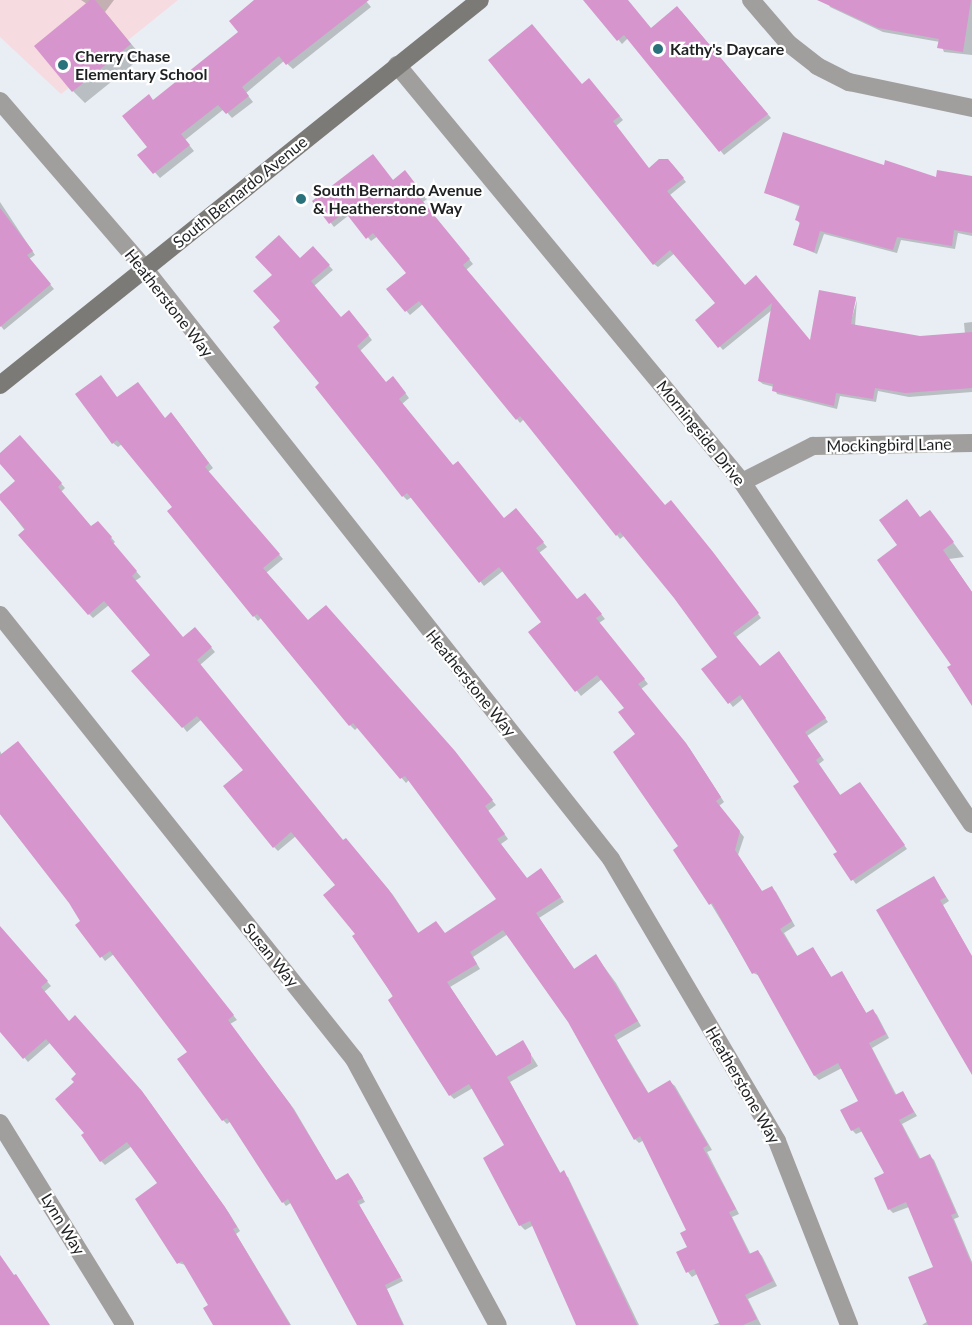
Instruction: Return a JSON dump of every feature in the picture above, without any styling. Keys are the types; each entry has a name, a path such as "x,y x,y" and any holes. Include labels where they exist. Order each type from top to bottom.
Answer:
{"street":[{"name":"South Bernardo Avenue","path":"0,385 480,0"},
{"path":"751,0 788,42 817,66 849,82 972,108"},
{"name":"Morningside Drive","path":"397,65 742,482 972,824"},
{"name":"Heatherstone Way","path":"0,101 144,268 611,859 777,1141 849,1325"},
{"name":"Mockingbird Lane","path":"742,482 813,447 972,443"},
{"name":"Susan Way","path":"0,615 354,1059 498,1325"},
{"name":"Lynn Way","path":"0,1124 124,1325"}],"shaded area":[{"name":"Cherry Chase Elementary School","path":"0,0 178,0 61,94 0,37"}],"building":[{"path":"90,0 95,0 131,44 72,92 34,46"},
{"path":"254,0 369,0 286,65 279,56 242,87 249,96 226,114 218,105 181,134 190,145 153,174 137,155 147,147 122,116 149,94 153,100 238,32 229,21"},
{"path":"583,0 628,0 651,28 677,6 768,114 719,152 624,35 617,41"},
{"path":"817,0 971,0 963,52 937,48 939,39 878,28"},
{"path":"532,24 582,84 589,78 620,116 613,121 649,168 659,159 668,159 684,178 667,191 745,285 756,275 810,340 819,290 856,297 851,324 920,336 972,332 972,388 905,393 875,388 873,399 836,393 834,406 772,391 773,384 758,381 772,303 718,348 695,320 715,303 670,250 653,265 488,60"},
{"path":"783,132 884,165 885,160 936,177 937,170 972,176 972,233 954,230 952,246 897,237 893,250 820,231 814,252 793,245 800,222 795,220 800,205 764,193"},
{"path":"373,154 393,180 405,170 424,195 420,198 470,259 463,265 665,505 671,500 713,552 759,613 733,633 760,666 779,651 826,718 805,732 821,756 816,760 840,795 860,782 905,845 851,881 833,854 837,852 793,786 799,782 740,695 728,704 701,669 717,657 674,598 620,532 616,536 520,416 516,420 419,301 405,312 386,289 406,273 373,233 366,239 345,212 329,224 312,201"},
{"path":"0,208 33,251 27,255 51,284 0,327"},
{"path":"279,235 300,258 313,246 330,265 311,281 341,317 349,310 369,335 357,346 386,382 393,376 406,393 399,399 453,465 458,461 504,518 516,508 544,542 536,548 577,599 585,593 602,614 596,618 645,679 638,684 686,743 721,797 716,801 740,831 735,850 762,891 772,886 792,921 780,929 797,956 813,947 831,977 842,971 866,1013 873,1009 886,1034 869,1043 895,1095 903,1091 914,1112 899,1120 919,1159 930,1154 956,1213 951,1215 972,1265 972,1325 928,1325 908,1277 933,1267 906,1202 888,1210 874,1178 884,1173 859,1127 851,1131 840,1110 858,1101 838,1063 814,1076 756,972 752,974 712,903 709,905 673,850 678,846 613,752 635,734 618,712 624,708 597,675 575,692 528,632 541,622 499,567 479,583 407,493 402,497 315,387 319,383 273,327 280,321 253,291 272,275 255,257"},
{"path":"101,375 117,397 138,382 165,418 171,412 209,463 205,467 280,554 263,568 308,620 326,605 455,751 493,800 485,806 505,834 497,839 527,878 541,868 561,897 536,913 574,969 596,954 638,1021 614,1035 630,1064 648,1093 670,1080 708,1145 703,1148 736,1209 729,1212 749,1254 758,1250 773,1281 745,1295 757,1319 743,1325 720,1325 694,1269 686,1273 676,1252 687,1247 680,1233 686,1230 640,1136 634,1140 568,1022 503,930 470,952 477,964 447,982 496,1056 523,1040 531,1054 531,1063 507,1077 560,1173 564,1170 637,1325 576,1325 530,1221 519,1226 483,1158 504,1145 469,1084 449,1096 388,1000 393,996 352,936 355,934 323,895 335,885 291,832 273,848 223,786 243,770 197,716 182,728 131,671 150,655 104,601 88,615 18,535 25,529 0,500 0,494 15,481 0,464 0,453 20,435 62,483 58,487 91,526 98,521 112,537 110,539 137,571 132,576 183,637 195,627 212,647 197,660 343,840 346,838 389,890 418,933 436,921 445,933 496,899 405,776 400,779 353,723 349,726 257,614 253,617 167,511 172,507 117,440 112,444 75,394"},
{"path":"907,499 920,517 930,510 954,542 943,550 972,592 972,706 947,667 951,665 877,560 897,545 879,520"},
{"path":"18,741 234,1015 228,1020 290,1104 336,1180 348,1173 363,1198 357,1201 401,1277 385,1285 403,1325 357,1325 288,1199 282,1203 227,1118 222,1121 177,1059 187,1052 110,951 100,958 75,925 80,921 69,903 0,814 0,755"},
{"path":"934,876 946,897 940,900 972,956 972,1075 876,910"},
{"path":"0,926 48,981 41,987 69,1021 75,1015 142,1091 225,1207 237,1227 233,1229 290,1325 213,1325 203,1308 208,1305 182,1261 177,1264 135,1199 157,1183 127,1142 100,1162 81,1135 84,1133 55,1099 74,1082 71,1079 76,1074 46,1039 23,1059 0,1032"},
{"path":"0,1255 14,1275 16,1274 50,1325 0,1325"}],"place":[{"name":"Kathy's Daycare","path":"658,49"},
{"name":"Cherry Chase Elementary School","path":"63,65"},
{"name":"South Bernardo Avenue & Heatherstone Way","path":"301,199"}]}
